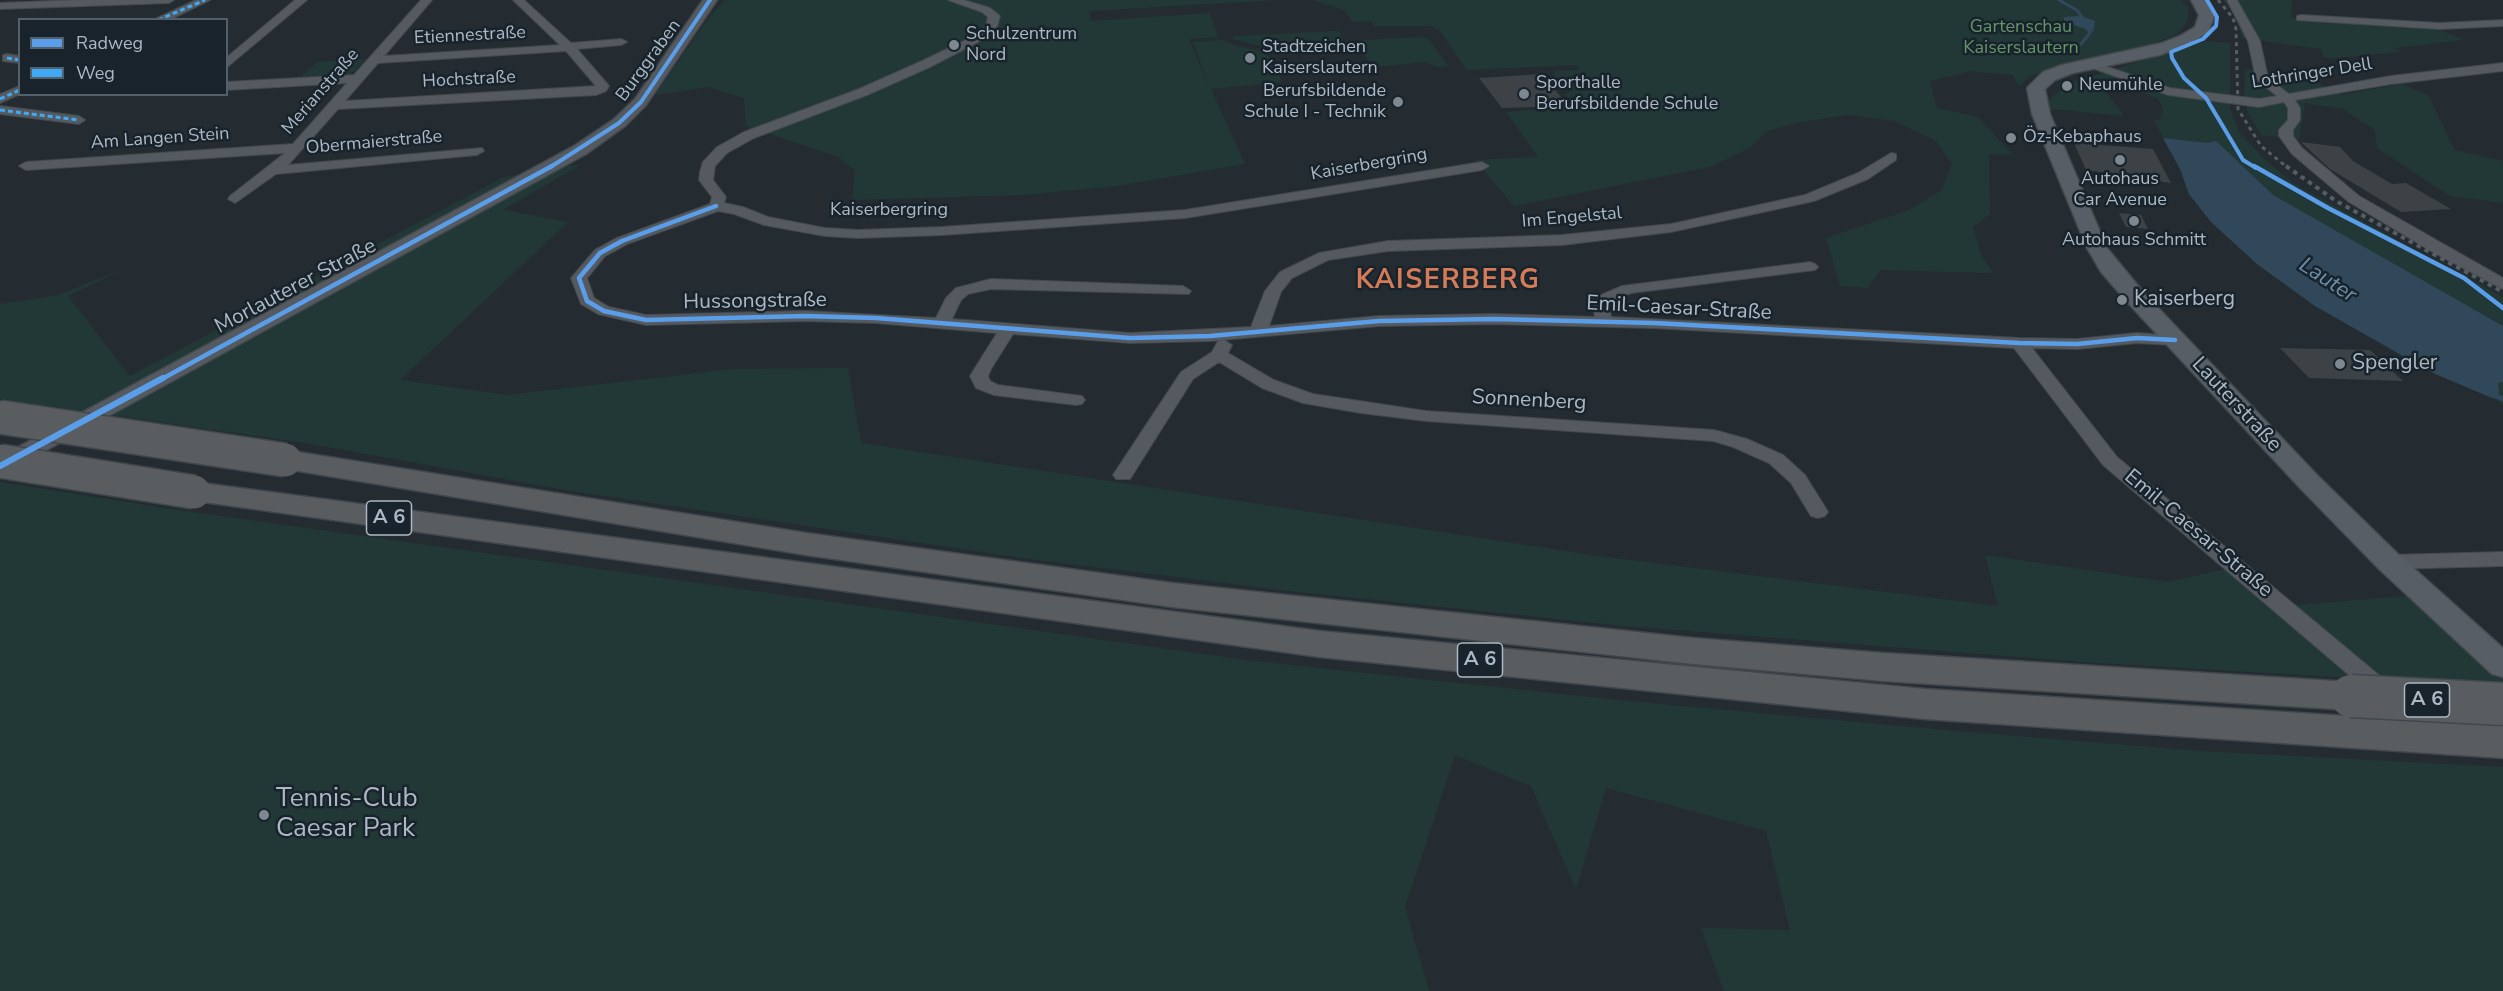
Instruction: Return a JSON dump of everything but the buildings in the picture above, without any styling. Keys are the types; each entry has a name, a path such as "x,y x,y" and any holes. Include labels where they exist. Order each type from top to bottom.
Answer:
{"highway":[{"name":"A 6","path":"0,417 285,460 806,544 1279,607 1527,635 1883,667 2503,704"},
{"name":"A 6","path":"0,461 194,492 1320,644 1925,704 2390,719 2503,742"}],"main road":[{"path":"2170,46 2076,66 2054,73 2041,81 2035,90 2037,97 2056,81 2095,67 2153,53 2170,46 2190,37 2205,26 2206,12 2198,0"},
{"path":"2076,66 2095,67"},
{"name":"Lauterstraße","path":"2037,97 2076,202 2097,248 2116,276 2309,482 2389,562 2503,666"}],"street":[{"path":"0,6 170,0"},
{"path":"163,18 205,0"},
{"path":"228,63 302,0"},
{"name":"Merianstraße","path":"235,199 275,170 297,148 427,0"},
{"path":"518,0 569,46 621,42"},
{"name":"Burggraben","path":"606,133 641,102 710,0"},
{"path":"716,206 719,197 706,180 708,165 722,150 749,135 863,92 926,64 976,39 991,27 994,15 986,10 953,0"},
{"path":"2232,0 2254,41 2262,79 2288,99 2295,115 2286,130 2288,141 2331,182 2391,223 2503,284"},
{"path":"2301,18 2440,26 2503,23"},
{"name":"Etiennestraße","path":"372,60 569,46"},
{"name":"Hochstraße","path":"334,105 592,92 603,86 569,46"},
{"name":"Lothringer Dell","path":"2095,67 2138,83 2188,95 2248,104 2391,80 2503,67"},
{"path":"228,86 356,79"},
{"path":"0,99 18,91"},
{"path":"0,110 79,120"},
{"name":"Morlauterer Straße","path":"0,466 485,204 606,133"},
{"name":"Am Langen Stein","path":"26,166 297,148"},
{"name":"Obermaierstraße","path":"275,170 477,152"},
{"name":"Im Engelstal","path":"1258,332 1265,307 1273,291 1286,275 1324,256 1388,246 1562,240 1671,228 1809,198 1863,176 1891,157"},
{"name":"Kaiserbergring","path":"716,206 738,210 764,221 825,232 858,234 942,231 1196,212 1482,166"},
{"name":"Hussongstraße","path":"716,206 703,213 622,241 600,253 586,266 579,278 588,301 604,311 646,320 805,316 942,322 1073,335 1182,338"},
{"name":"Emil-Caesar-Straße","path":"1604,321 1600,301 1628,289 1810,267"},
{"path":"942,322 954,298 963,291 991,284 1183,291"},
{"name":"Emil-Caesar-Straße","path":"1182,338 1379,321 1604,321 2019,344 2077,344 2168,332"},
{"path":"1008,329 982,369 980,376 982,384 994,390 1076,400"},
{"path":"1123,476 1187,376 1219,355 1230,335"},
{"name":"Emil-Caesar-Straße","path":"2019,344 2110,461 2390,719"},
{"name":"Sonnenberg","path":"1219,355 1268,384 1309,399 1360,408 1437,417 1714,436 1740,443 1776,459 1798,479 1818,512"},
{"path":"2389,562 2503,560"}],"green space":[{"path":"725,0 1278,0 1089,11 1091,21 1210,13 1218,37 1189,39 1209,86 1193,42 1224,40 1232,45 1264,52 1273,60 1282,82 1211,89 1245,164 1117,186 1024,195 852,200 855,171 839,157 746,126 744,98 708,87 655,95 710,16"},
{"name":"Gartenschau Kaiserslautern","path":"1313,0 2181,0 2188,7 2188,21 2178,33 2150,45 2058,66 2032,75 2020,85 2017,84 2013,75 1971,71 1930,81 1937,108 1978,117 2013,155 1989,154 1990,214 1973,227 1981,255 1993,273 1880,270 1868,288 1840,286 1826,238 1909,210 1942,190 1952,164 1936,141 1895,121 1848,115 1800,122 1768,131 1749,148 1710,167 1514,206 1475,160 1538,157 1506,112 1584,106 1577,97 1568,98 1565,94 1570,93 1554,75 1555,71 1578,70 1577,65 1467,70 1440,31 1431,26 1374,26 1371,21 1353,22 1344,10"},
{"path":"2223,0 2292,0 2291,18 2413,25 2440,30 2464,40 2394,48 2401,52 2323,57 2321,49 2242,38 2237,19"},
{"path":"1339,31 1347,50 1306,50 1307,54 1282,55 1270,48 1233,39 1233,36"},
{"path":"1422,37 1429,39 1448,66 1436,67 1426,62 1372,67 1357,43 1363,40"},
{"path":"2207,41 2230,43 2230,109 2239,132 2263,158 2294,184 2503,297 2503,404 2475,389 2433,373 2315,306 2257,264 2211,222 2189,194 2180,169 2153,119 2160,120 2163,109 2158,99 2144,93 2102,87 2124,116 2051,109 2049,102 2054,95 2076,81"},
{"path":"366,59 353,72 346,75 301,77 317,62"},
{"path":"2245,69 2308,78 2341,95 2402,84 2429,96 2454,150 2503,161 2503,203 2450,196 2377,148 2375,130 2343,109 2305,103 2299,139 2261,135 2247,111 2244,95"},
{"path":"582,164 503,210 568,222 400,380 507,395 733,369 848,368 861,443 1598,556 1998,606 1985,555 2168,582 2235,567 2285,606 2418,595 2503,672 2503,687 2083,662 1625,626 1290,591 1030,559 571,491 306,443 0,399 0,304 58,295 126,268 68,296 130,376 504,177"},
{"path":"0,482 171,509 1253,661 1617,700 1955,731 2200,751 2503,767 2503,991 1724,991 1701,928 1790,930 1766,831 1606,788 1576,889 1531,786 1455,755 1405,907 1429,991 0,991"}],"water":[{"path":"2081,16 2095,21 2093,32 2064,21 2064,17"},
{"path":"2163,138 2207,143 2216,141 2273,195 2503,326 2503,382 2498,383 2499,393 2492,398 2433,373 2315,306 2257,264 2211,222 2189,194 2180,169"}],"waterway":[{"name":"Lauter","path":"2059,0 2078,11 2090,33 2081,44"},
{"name":"Lauter","path":"2489,393 2503,399"}],"railway":[{"path":"2218,0 2233,18 2236,29 2238,109 2261,146 2288,168"},
{"path":"2286,166 2336,201 2503,292"}],"marked path":[{"path":"163,18 205,0"},
{"path":"7,58 18,60"},
{"path":"0,99 18,91"},
{"path":"0,110 79,120"}],"cycle path":[{"path":"0,466 496,198 580,150 619,123 641,102 710,0"},
{"path":"2207,0 2217,17 2216,26 2203,39 2171,52 2172,58 2184,78 2206,98 2243,160 2328,208 2464,278 2503,308"},
{"path":"716,206 703,213 622,241 600,253 579,278 587,301 604,311 646,320 805,316 876,318 1130,338 1210,336 1379,321 1494,319 1654,323 2019,343 2077,344 2137,338 2175,340"}],"place":[{"name":"Schulzentrum Nord","path":"954,45"},
{"name":"Stadtzeichen Kaiserslautern","path":"1250,58"},
{"name":"Neumühle","path":"2067,86"},
{"name":"Sporthalle Berufsbildende Schule","path":"1524,94"},
{"name":"Berufsbildende Schule I - Technik","path":"1398,102"},
{"name":"Öz-Kebaphaus","path":"2011,138"},
{"name":"Autohaus Car Avenue","path":"2120,160"},
{"name":"Autohaus Schmitt","path":"2134,221"},
{"name":"Kaiserberg","path":"2122,300"},
{"name":"Spengler","path":"2340,364"},
{"name":"Tennis-Club Caesar Park","path":"264,815"}],"district":[{"name":"KAISERBERG","path":"1448,281"}]}
